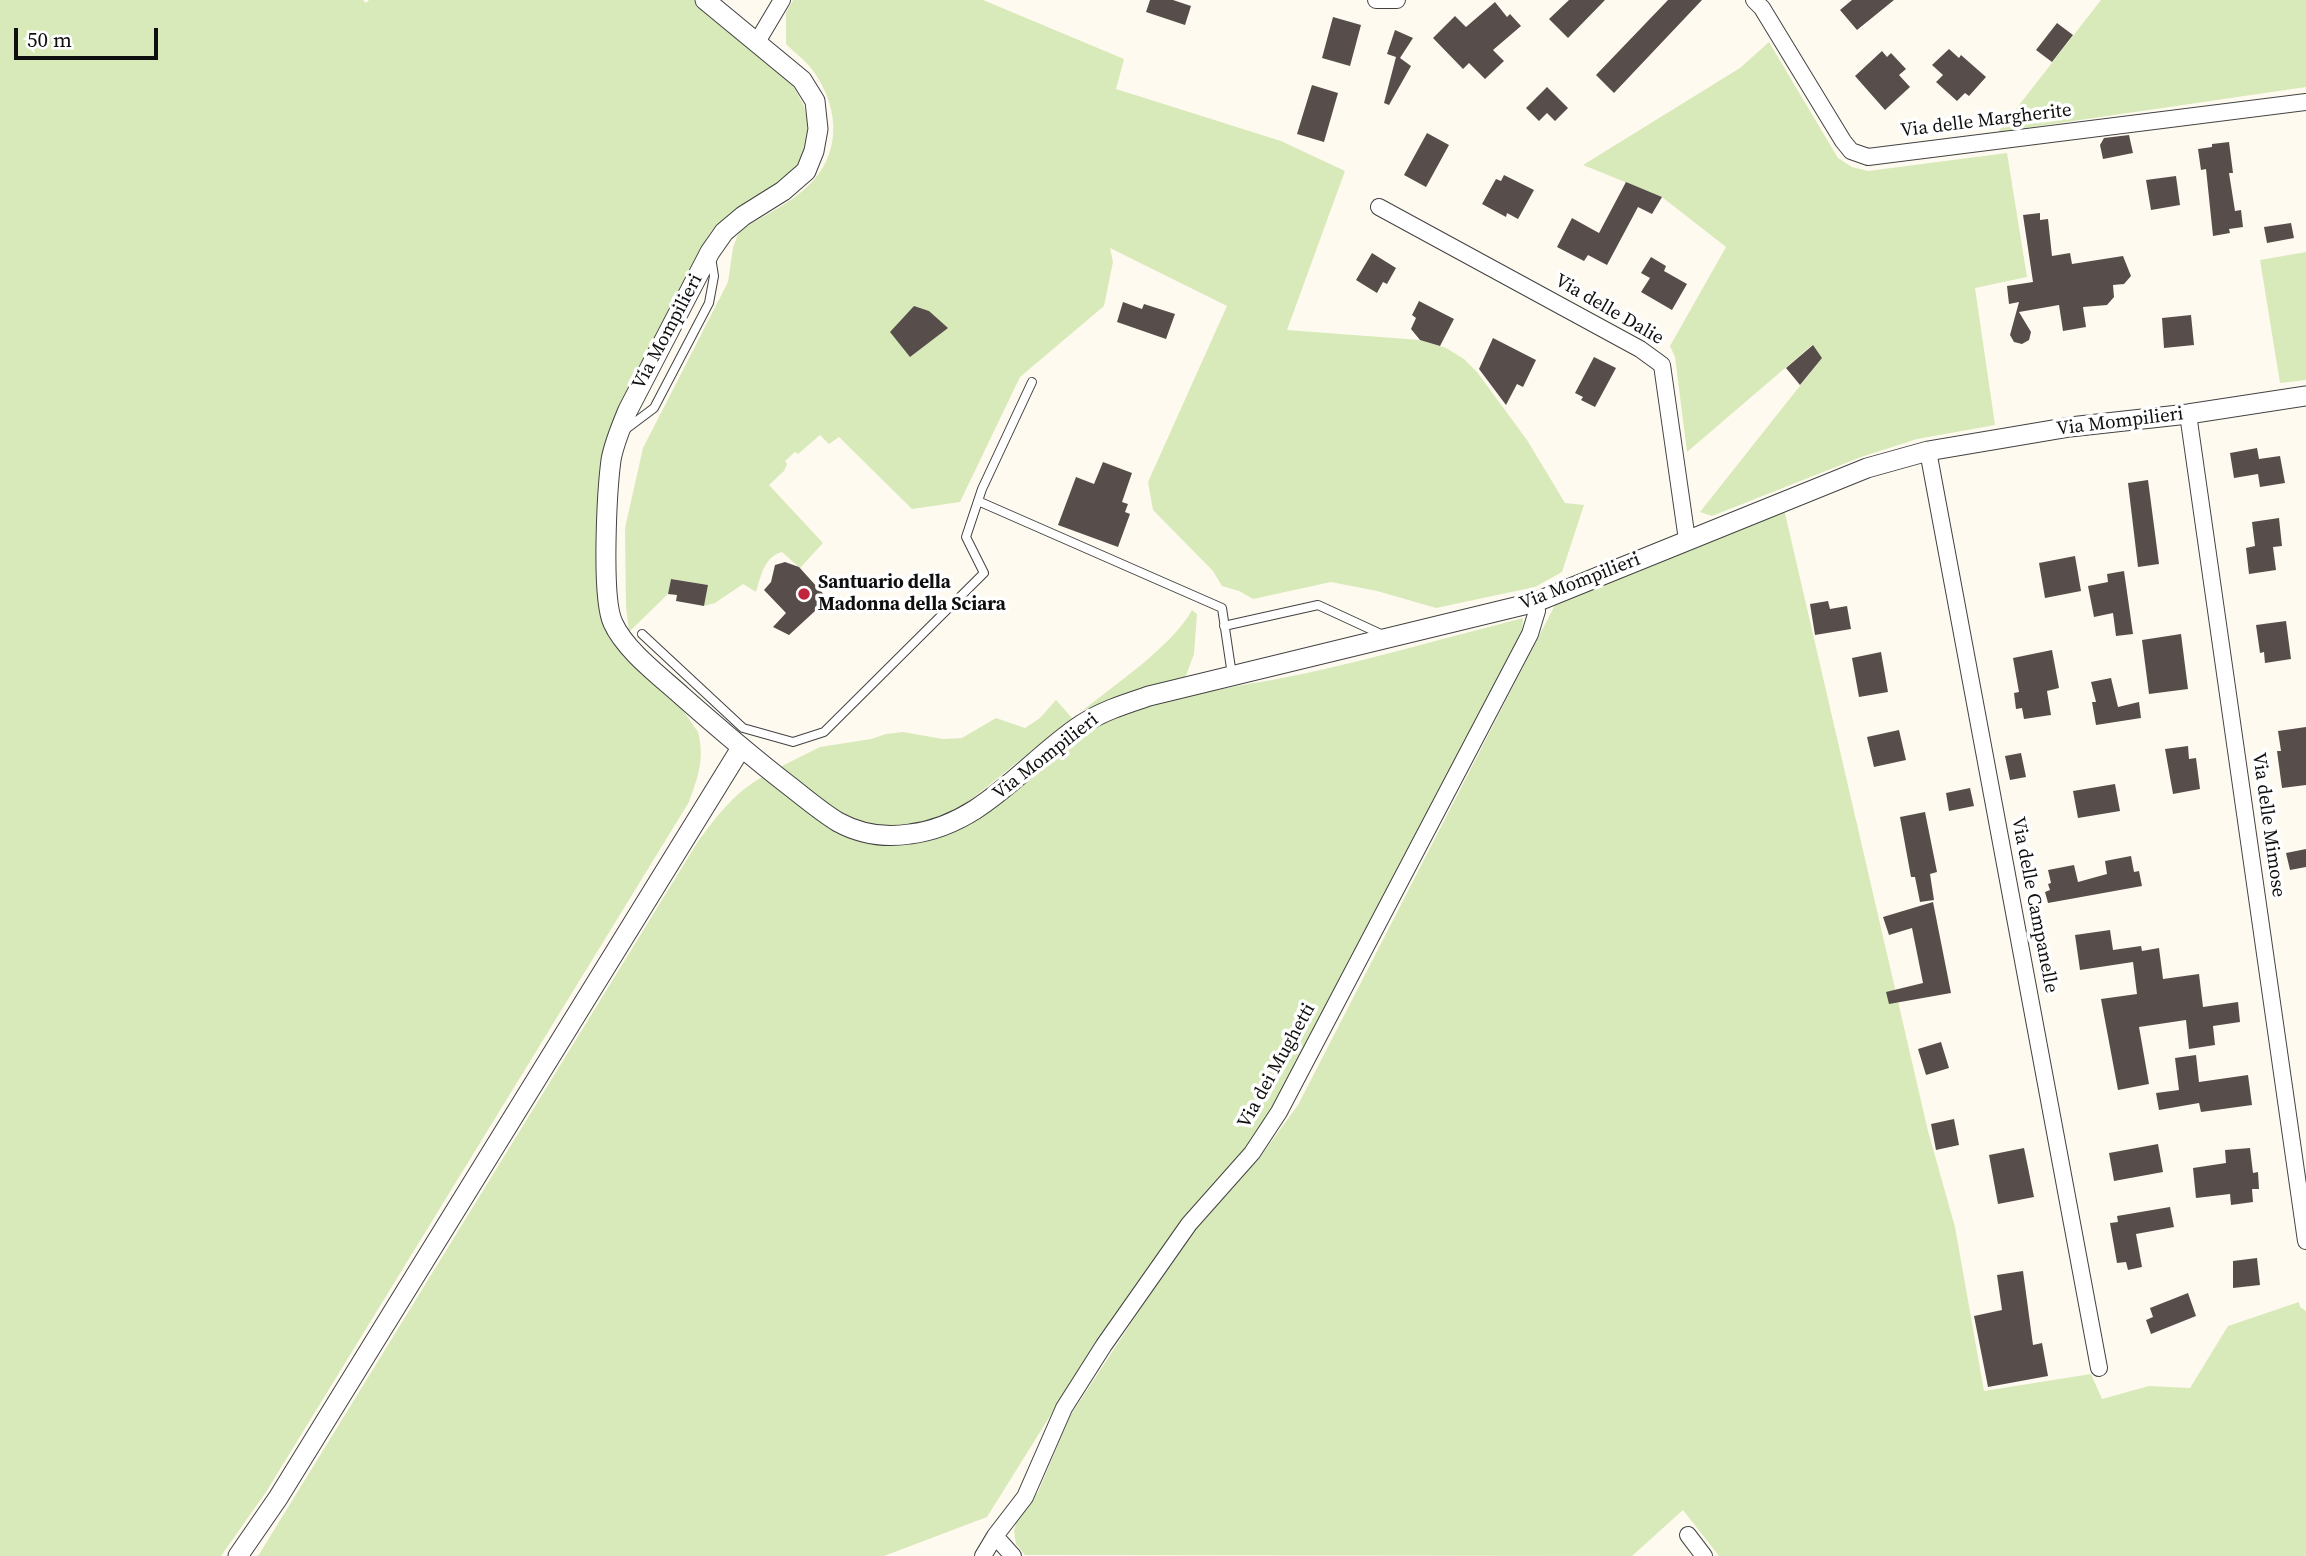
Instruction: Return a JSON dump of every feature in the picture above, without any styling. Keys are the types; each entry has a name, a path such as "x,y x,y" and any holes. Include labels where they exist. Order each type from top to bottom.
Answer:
{"street":[{"name":"Via Mompilieri","path":"705,0 802,80 815,101 818,129 814,151 806,171 783,191 743,216 724,232 710,253 628,410 611,458 607,603 613,623 624,641 741,748 839,822 875,835 911,834 952,824 970,814 1079,727 1115,707 1149,696 1536,602 1867,468 1928,451 2070,427 2188,414 2306,396"},
{"path":"757,42 782,0"},
{"path":"1376,0 1397,0"},
{"name":"Via delle Margherite","path":"1755,0 1843,141 1851,151 1868,158 2306,102"},
{"name":"Via delle Dalie","path":"1379,207 1640,349 1662,365 1686,540"},
{"name":"Via delle Mimose","path":"2188,414 2306,1241"},
{"name":"Via delle Campanelle","path":"1928,451 2099,1368"},
{"name":"Via dei Mughetti","path":"983,1556 1025,1497 1064,1408 1104,1345 1189,1224 1252,1153 1279,1112 1530,634 1536,602"},
{"path":"238,1556 278,1498 741,748"},
{"path":"1688,1535 1704,1556"},
{"path":"995,1536 1013,1556"}],"lane":[{"path":"642,634 743,728 793,742 824,732 984,573 966,537 978,501 1031,382"},
{"path":"978,501 1222,608 1232,677"},
{"path":"1224,626 1318,605 1389,638"}],"green space":[{"path":"0,0 363,0 366,3 369,0 694,0 781,71 793,85 804,106 808,123 803,157 793,170 712,230 620,405 599,591 698,732 701,759 689,802 266,1492 221,1556 0,1556"},
{"path":"793,0 983,0 1124,59 1116,89 1281,141 1345,171 1287,330 1420,340 1446,348 1464,359 1477,372 1527,440 1565,503 1584,505 1562,572 1535,587 1436,608 1377,591 1331,582 1253,599 1222,586 1213,571 1153,510 1148,482 1227,306 1110,248 1113,262 1104,306 1020,377 960,502 912,509 839,437 829,444 820,435 798,454 795,452 785,461 787,464 784,471 769,485 823,543 800,568 782,552 776,554 767,563 756,592 743,584 715,603 704,606 708,585 671,579 668,594 629,632 625,528 643,448 728,282 738,234 807,187 818,175 831,147 833,118 824,89 810,66 786,44 786,13"},
{"path":"2101,0 2306,0 2306,87 1998,132"},
{"path":"1769,42 1838,158 1852,167 1868,171 2007,153 2027,277 1975,288 1995,425 1917,439 1861,457 1712,516 1700,512 1822,358 1812,345 1687,452 1675,357 1670,346 1726,247 1662,197 1583,165 1740,68"},
{"path":"2306,252 2306,380 2280,383 2260,260"},
{"path":"1784,509 1928,1131 1955,1227 1984,1391 2091,1374 2102,1399 2149,1386 2190,1388 2228,1326 2299,1302 2300,1307 2306,1311 2306,1556 1719,1556 1683,1510 1632,1556 1025,1555 1016,1544 1016,1523 1038,1492 1070,1416 1185,1241 1203,1217 1257,1161 1298,1105 1558,599"},
{"path":"1192,610 1197,614 1194,654 1185,678 1083,710 1158,650"},
{"path":"1523,618 1522,632 1270,1111 1242,1155 1151,1265 1055,1408 987,1517 884,1556 258,1556 697,843 726,807 752,783 762,777 768,778 833,825 861,841 895,846 933,840 976,820 1072,740 1126,713 1193,695 1334,667"},
{"path":"1056,700 1072,718 968,802 935,819 913,825 892,827 856,820 825,803 780,767 820,747 886,734 903,732 943,739 962,738 996,718 1025,728 1040,718"}],"building":[{"path":"1150,0 1173,0 1191,6 1185,25 1146,12"},
{"path":"1569,0 1605,0 1568,38 1549,19"},
{"path":"1668,0 1702,0 1614,93 1596,75"},
{"path":"1852,0 1894,0 1857,30 1840,10"},
{"path":"1495,2 1507,17 1510,14 1521,26 1493,50 1504,61 1485,79 1469,63 1463,69 1433,38 1455,16 1466,27"},
{"path":"1333,17 1361,25 1350,66 1322,58"},
{"path":"2057,23 2073,35 2052,62 2036,50"},
{"path":"1395,30 1413,38 1400,58 1411,66 1389,105 1384,103 1396,57 1387,54"},
{"path":"1949,49 1959,58 1961,55 1986,77 1969,96 1965,93 1957,101 1936,82 1943,75 1932,65"},
{"path":"1882,51 1887,57 1891,53 1906,69 1899,75 1910,87 1885,110 1855,76"},
{"path":"1312,85 1338,93 1324,142 1297,134"},
{"path":"1547,87 1568,108 1555,121 1547,113 1539,121 1526,108"},
{"path":"1427,133 1449,145 1426,187 1404,175"},
{"path":"2129,135 2133,153 2103,159 2100,145 2104,138"},
{"path":"2229,142 2233,173 2229,173 2235,211 2241,210 2243,227 2229,229 2230,233 2213,236 2206,169 2201,170 2198,149"},
{"path":"1504,175 1534,190 1518,219 1507,213 1506,217 1482,204 1496,179 1501,181"},
{"path":"2176,176 2180,205 2151,210 2146,180"},
{"path":"1626,182 1662,197 1652,214 1638,207 1607,265 1588,255 1584,261 1557,247 1572,218 1599,233"},
{"path":"2040,213 2040,220 2048,219 2052,256 2070,253 2072,264 2123,256 2131,276 2124,284 2113,285 2114,297 2107,305 2083,307 2086,327 2063,331 2059,305 2019,312 2031,332 2029,340 2022,344 2014,342 2010,335 2019,302 2009,304 2007,286 2033,282 2023,215"},
{"path":"2291,223 2294,238 2267,243 2264,227"},
{"path":"1372,253 1396,268 1387,284 1383,282 1377,293 1356,280"},
{"path":"1651,257 1666,266 1664,271 1687,284 1672,310 1641,292 1650,278 1641,273"},
{"path":"1419,301 1454,319 1440,346 1420,340 1411,329 1416,318 1412,315"},
{"path":"1123,302 1142,309 1144,304 1175,314 1166,339 1117,322"},
{"path":"914,306 929,311 948,328 910,357 890,332"},
{"path":"2191,315 2194,345 2164,348 2162,318"},
{"path":"1493,338 1536,360 1523,387 1517,384 1506,405 1479,369"},
{"path":"1813,345 1822,358 1800,385 1786,368"},
{"path":"1594,357 1616,368 1595,407 1581,400 1583,397 1575,393"},
{"path":"2257,448 2259,459 2280,456 2285,483 2260,487 2258,474 2234,478 2230,453"},
{"path":"1103,462 1132,473 1122,502 1128,504 1125,512 1130,514 1118,547 1058,525 1076,477 1094,484"},
{"path":"2148,480 2159,564 2138,567 2128,483"},
{"path":"2279,518 2282,546 2273,547 2276,570 2249,574 2246,548 2255,546 2252,522"},
{"path":"2075,556 2081,591 2045,598 2039,563"},
{"name":"Santuario della Madonna della Sciara","path":"785,562 799,567 828,599 789,635 773,627 786,613 764,590 771,582 775,565"},
{"path":"2124,571 2133,634 2116,636 2113,613 2094,617 2088,586 2108,582 2107,574"},
{"path":"671,579 708,585 704,606 676,601 677,595 668,594"},
{"path":"1828,601 1830,609 1847,606 1851,629 1815,635 1810,604"},
{"path":"2286,621 2291,659 2265,663 2264,652 2260,653 2256,625"},
{"path":"2181,634 2188,689 2149,694 2142,640"},
{"path":"2052,650 2059,688 2047,691 2051,715 2024,719 2022,708 2016,709 2014,693 2019,692 2013,658"},
{"path":"1881,652 1888,692 1859,697 1852,658"},
{"path":"2111,678 2118,707 2139,702 2141,718 2096,725 2092,702 2096,702 2091,682"},
{"path":"2306,727 2306,785 2282,788 2277,751 2281,751 2278,731"},
{"path":"1899,730 1906,760 1874,767 1867,737"},
{"path":"2188,746 2189,759 2196,758 2200,789 2173,794 2165,749"},
{"path":"2021,753 2026,777 2010,780 2005,756"},
{"path":"2115,784 2120,811 2078,818 2073,791"},
{"path":"1970,788 1974,806 1949,811 1946,793"},
{"path":"1925,812 1937,872 1930,874 1934,900 1920,902 1915,877 1911,877 1900,817"},
{"path":"2306,849 2306,867 2290,870 2286,853"},
{"path":"2131,856 2134,872 2139,871 2142,886 2048,903 2045,892 2050,890 2048,884 2051,883 2048,870 2074,865 2078,882 2107,874 2105,861"},
{"path":"1933,902 1951,993 1889,1004 1886,992 1923,983 1912,928 1889,935 1883,917"},
{"path":"2110,930 2113,950 2141,946 2142,951 2159,948 2163,979 2199,974 2203,1007 2238,1002 2240,1022 2213,1026 2215,1045 2189,1049 2186,1020 2139,1027 2149,1084 2118,1090 2101,999 2137,994 2133,962 2080,970 2075,935"},
{"path":"1941,1042 1949,1068 1926,1075 1918,1049"},
{"path":"2196,1055 2199,1082 2248,1075 2252,1105 2201,1112 2199,1103 2159,1110 2156,1093 2179,1090 2175,1058"},
{"path":"1954,1119 1959,1145 1936,1150 1931,1124"},
{"path":"2158,1144 2163,1172 2114,1181 2109,1153"},
{"path":"2024,1148 2034,1197 1998,1204 1989,1155"},
{"path":"2250,1148 2253,1173 2258,1172 2259,1189 2252,1189 2253,1202 2231,1205 2230,1194 2196,1198 2193,1168 2226,1163 2225,1150"},
{"path":"2170,1207 2174,1227 2136,1234 2142,1267 2128,1270 2126,1262 2117,1263 2110,1223 2118,1222 2117,1216"},
{"path":"2257,1258 2260,1285 2233,1288 2233,1261"},
{"path":"2023,1271 2033,1345 2042,1343 2048,1376 1988,1387 1974,1316 2002,1310 1997,1275"},
{"path":"2188,1293 2196,1316 2151,1334 2146,1320 2153,1317 2150,1308"}],"place":[{"name":"Santuario della Madonna della Sciara","path":"804,594"}]}
